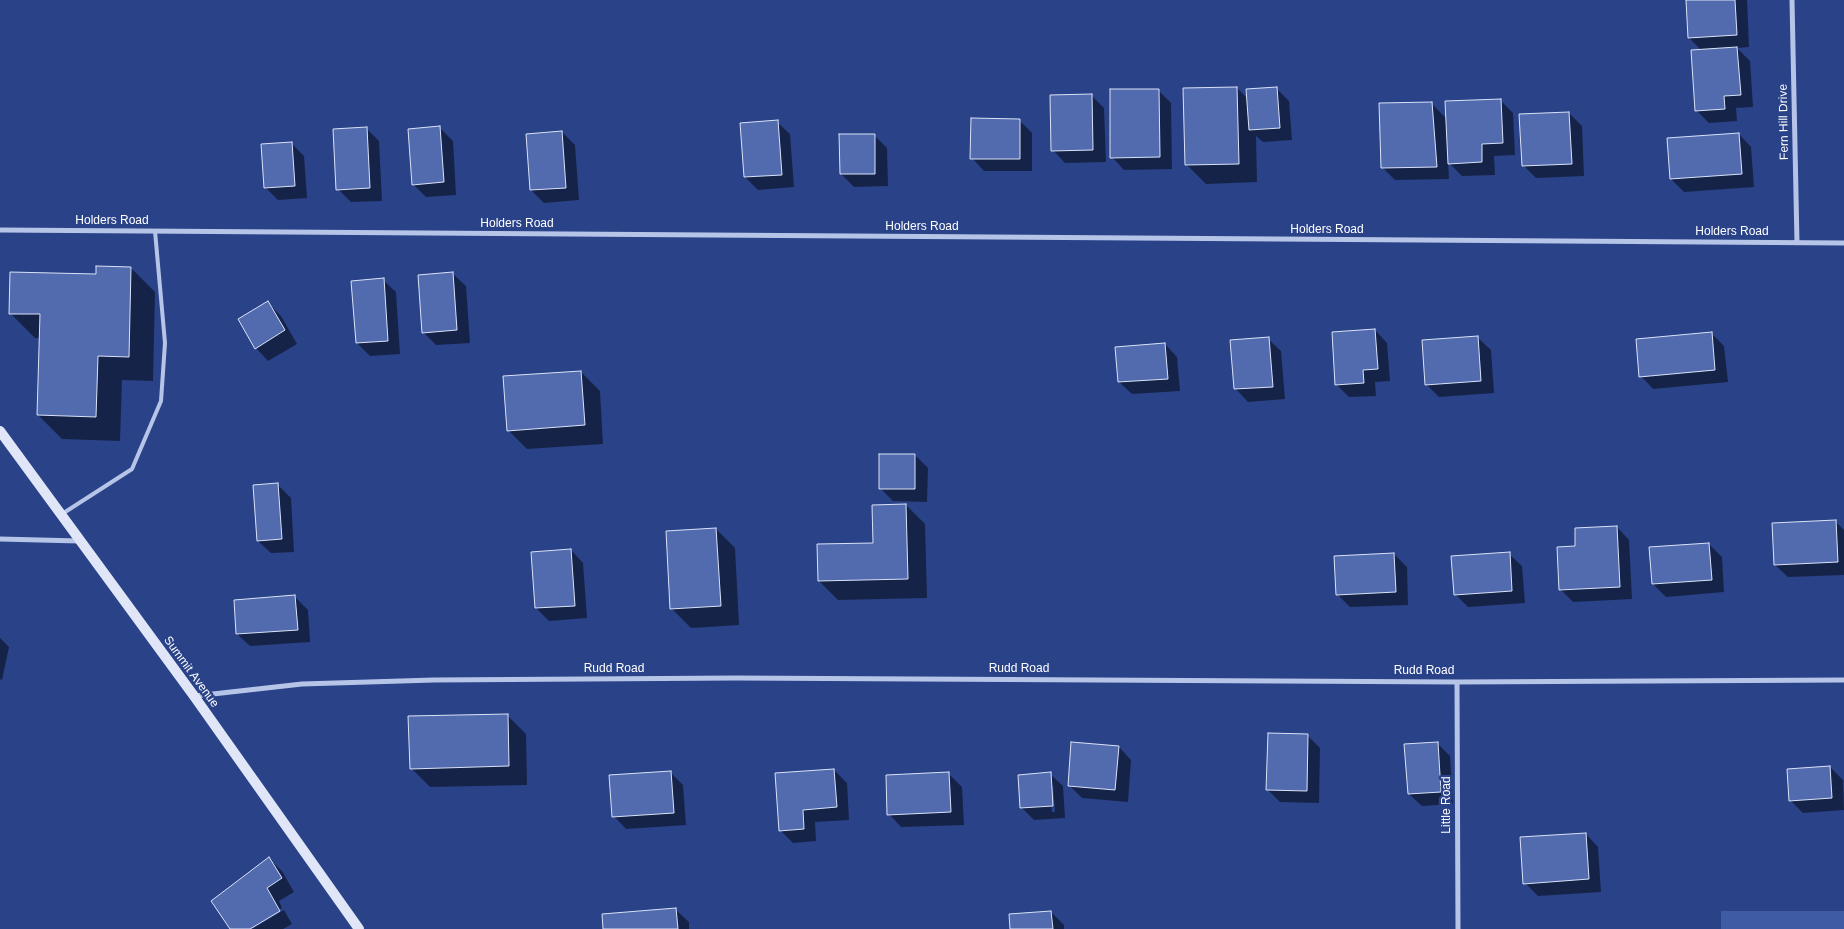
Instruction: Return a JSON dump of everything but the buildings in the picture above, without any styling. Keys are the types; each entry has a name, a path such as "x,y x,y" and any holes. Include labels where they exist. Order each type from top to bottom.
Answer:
{"main road":[{"name":"Summit Avenue","path":"0,431 194,696 359,929"}],"street":[{"name":"Fern Hill Drive","path":"1792,0 1797,243"},
{"name":"Holders Road","path":"0,230 1844,243"},
{"path":"0,539 79,541"},
{"name":"Rudd Road","path":"194,696 302,684 453,680 736,678 1457,682 1844,680"},
{"name":"Little Road","path":"1457,682 1458,929"}],"lane":[{"path":"61,515 132,469 161,402 165,343 155,231"}],"shaded area":[{"path":"1721,911 1844,911 1844,929 1721,929"}]}
